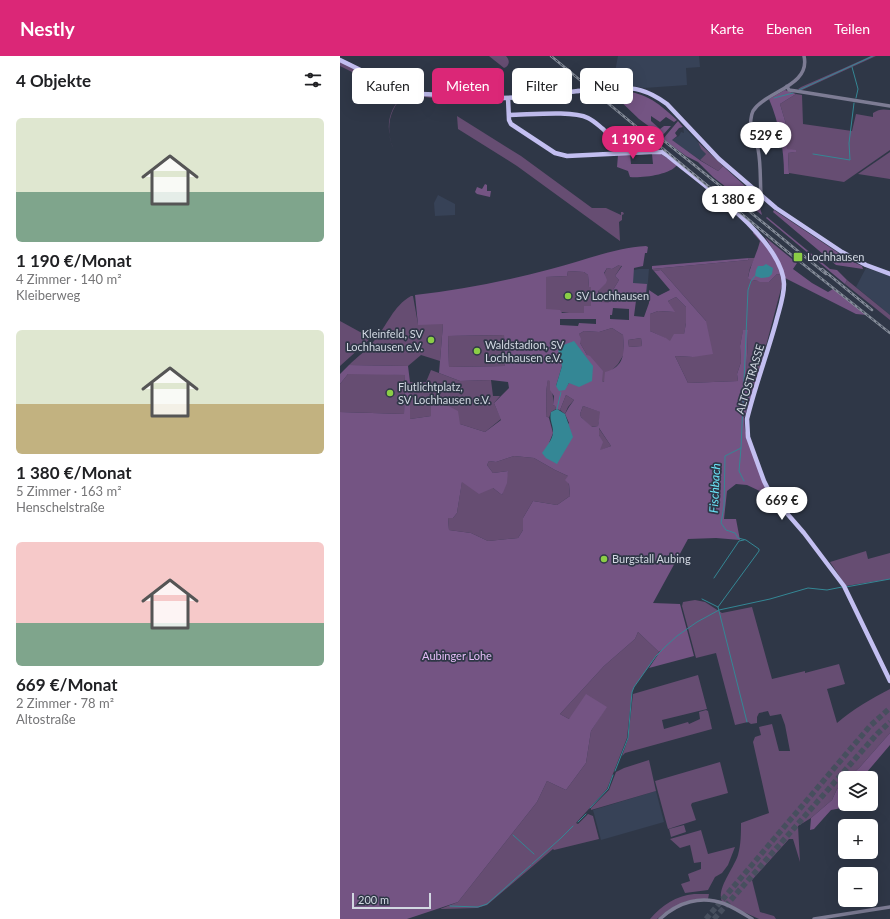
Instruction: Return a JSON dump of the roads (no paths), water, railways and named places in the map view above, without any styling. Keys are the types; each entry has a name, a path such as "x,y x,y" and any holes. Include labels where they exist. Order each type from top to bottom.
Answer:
{"main road":[{"path":"340,60 391,85 412,92 431,95 508,98 624,88 640,90 657,96 667,104 719,159 776,208 842,252 866,265 890,274"},
{"path":"508,98 509,120 511,124 555,153 567,156 616,152 615,144 611,136 587,117 573,113 509,115"},
{"name":"ALTOSTRASSE","path":"616,152 662,152 668,156 709,189 759,234 782,269 784,283 782,298 747,419 747,432 770,495 804,533 844,587 890,681"}],"street":[{"path":"761,195 758,151 751,127 752,112 760,103 798,78 803,72 805,65 804,56"},
{"path":"787,86 788,89 792,90 890,106"},
{"path":"753,189 757,189 760,186"},
{"path":"660,919 670,910 684,903 704,900 724,904 752,919"},
{"path":"814,919 890,907"}],"water":[{"path":"766,264 773,268 772,274 769,277 761,278 755,276 758,266 763,266"},
{"path":"574,341 593,366 592,381 579,387 569,383 565,390 559,391 556,386 562,366 558,349 561,346"},
{"path":"557,409 565,414 573,437 557,464 546,458 542,453 553,435 550,417 551,412"}],"waterway":[{"name":"Fischbach","path":"799,90 873,56"},
{"path":"852,67 858,89 856,98"},
{"name":"Fischbach","path":"774,98 793,93"},
{"name":"Fischbach","path":"813,154 850,160 849,143 854,103"},
{"name":"Fischbach","path":"718,607 759,551 759,549 746,540 738,538 735,533 726,530 721,523 724,506 725,456 741,448 748,290 751,281 755,276"},
{"path":"557,409 561,392"},
{"path":"741,448 739,471 744,481"},
{"path":"714,578 739,541 744,540"},
{"path":"846,587 890,579"},
{"path":"615,771 628,738 632,692 634,687 656,656 677,636 697,622 719,610 770,599 808,588 827,590 842,587"},
{"path":"702,599 718,607 747,722"},
{"path":"590,808 608,789 613,775"},
{"path":"578,822 586,814"},
{"path":"532,864 573,826"},
{"path":"513,835 534,854"},
{"path":"450,906 478,907 487,904 531,865"}],"tunnel":[{"path":"706,919 870,726 890,708"},
{"path":"714,919 877,734 890,722"}],"railway":[{"path":"551,56 789,253 890,333"},
{"path":"653,132 739,201"},
{"path":"733,198 826,274"},
{"path":"822,269 872,310"}],"place":[{"name":"Lochhausen","path":"798,257"},
{"name":"SV Lochhausen","path":"568,296"},
{"name":"Kleinfeld, SV Lochhausen e.V.","path":"431,340"},
{"name":"Waldstadion, SV Lochhausen e.V.","path":"477,351"},
{"name":"Flutlichtplatz, SV Lochhausen e.V.","path":"390,393"},
{"name":"Burgstall Aubing","path":"604,559"}],"park label":[{"name":"Aubinger Lohe","path":"457,656"}]}
